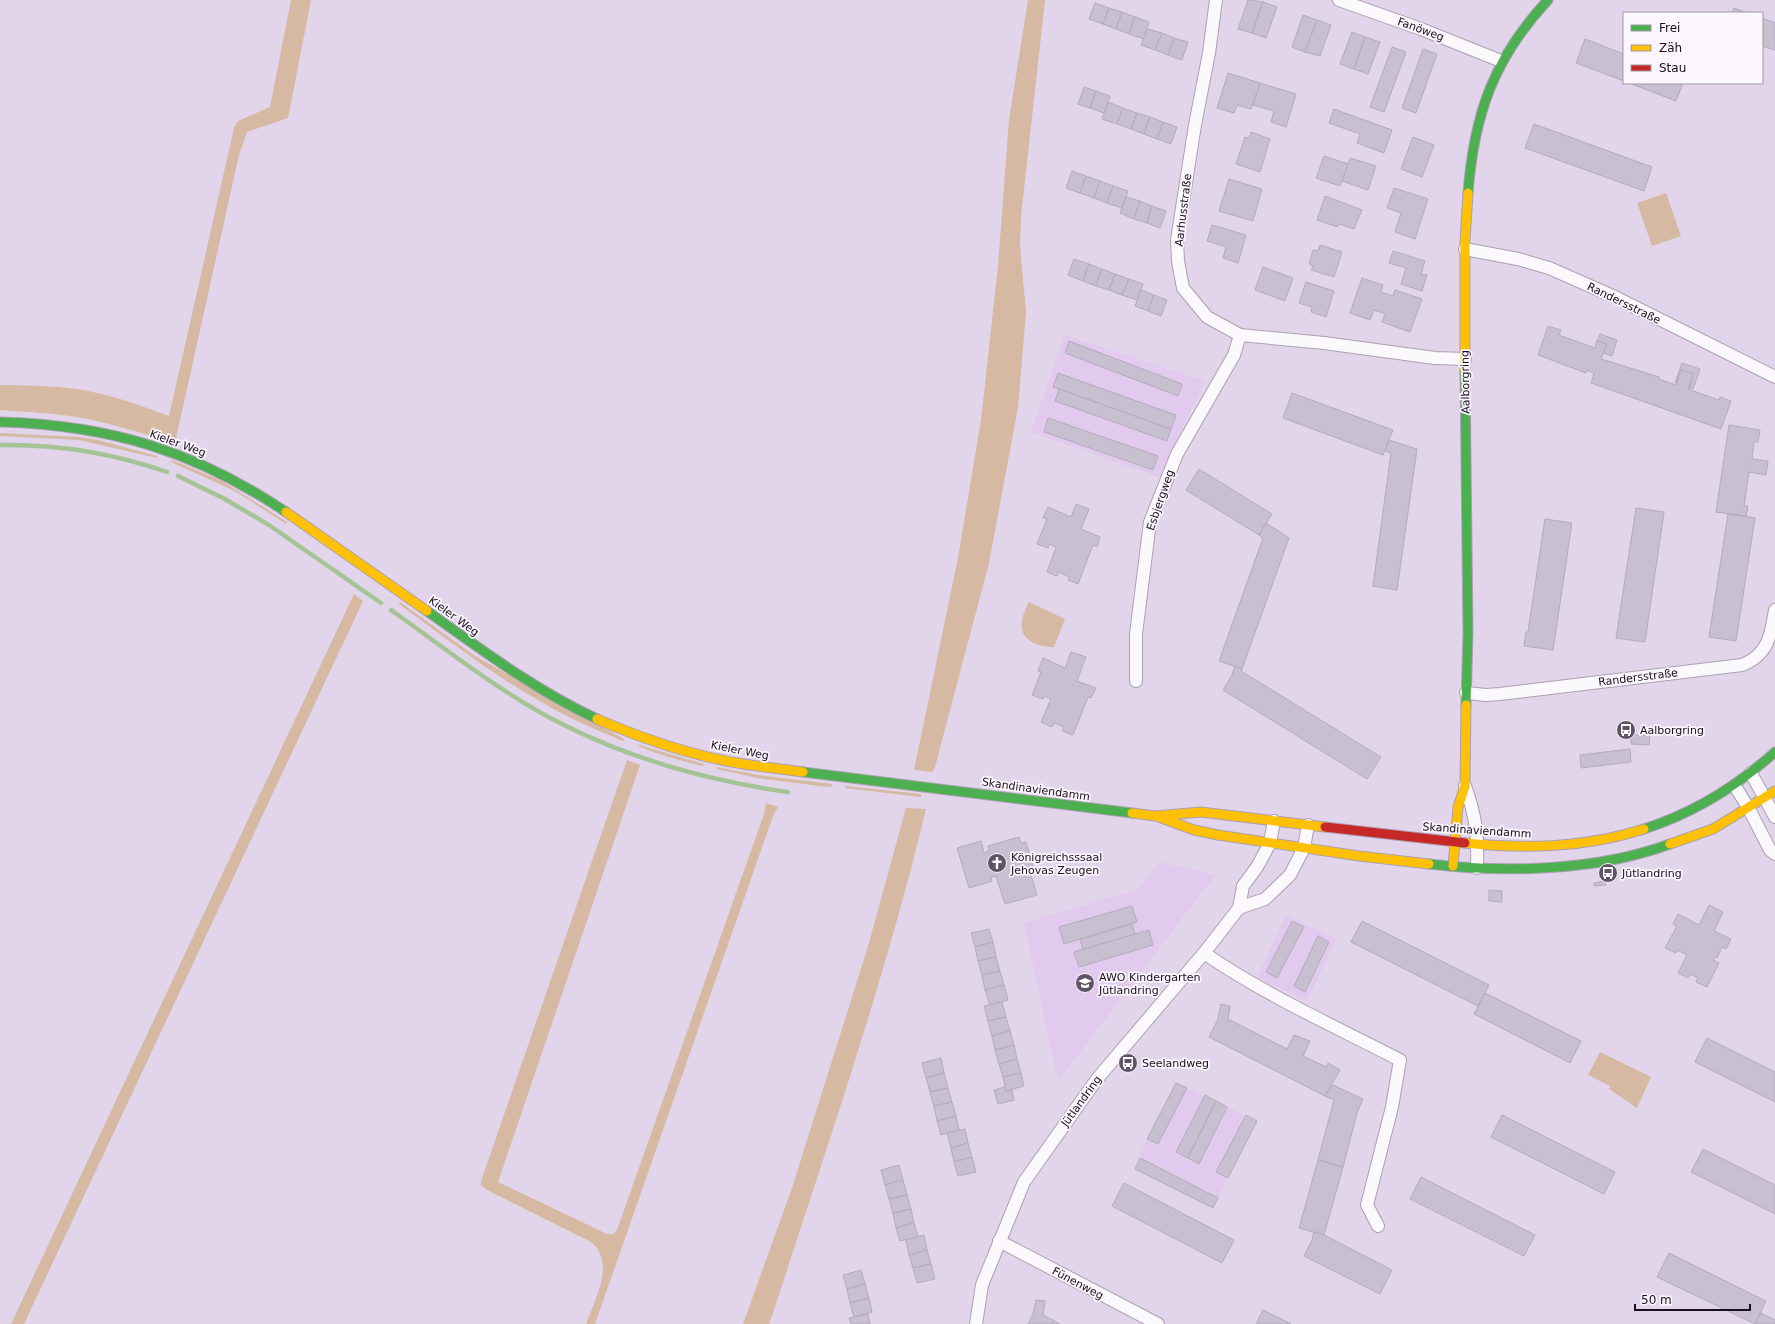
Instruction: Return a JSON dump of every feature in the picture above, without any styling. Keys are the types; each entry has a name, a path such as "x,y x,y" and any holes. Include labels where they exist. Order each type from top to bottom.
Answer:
{"street":[{"name":"Aarhusstraße","path":"1216,0 1209,53 1195,125 1177,240 1178,261 1183,288 1207,317 1240,335 1324,343 1435,358 1465,359"},
{"name":"Fanöweg","path":"1339,0 1421,29 1501,61"},
{"name":"Aalborgring","path":"1454,866 1458,807 1465,786 1468,644 1465,359 1466,207 1473,147 1486,95 1501,61 1524,26 1548,0"},
{"name":"Randersstraße","path":"1465,248 1518,259 1549,268 1615,297 1775,377"},
{"name":"Esbjergweg","path":"1136,681 1136,634 1150,522 1175,458 1234,355 1240,335"},
{"name":"Kieler Weg","path":"0,422 57,425 92,430 165,449 208,466 265,497 526,681 575,709 636,735 681,750 742,764 778,770 914,785"},
{"name":"Randersstraße","path":"1466,694 1486,696 1742,665 1755,659 1761,653 1768,640 1775,610"},
{"name":"Skandinaviendamm","path":"1155,816 1197,812 1478,844 1529,847 1584,844 1623,836 1655,826 1709,802 1734,786 1775,752"},
{"path":"1751,773 1770,794 1775,817"},
{"name":"Skandinaviendamm","path":"914,785 1155,816 1194,830 1270,843 1478,868 1549,867 1606,861 1633,855 1690,839 1722,825 1749,809 1770,794"},
{"name":"Aalborgring","path":"1465,786 1477,825 1478,868"},
{"path":"1734,786 1749,809 1770,850 1775,854"},
{"name":"Jütlandring","path":"976,1324 982,1285 1024,1182 1112,1060 1204,953 1239,908 1243,886 1257,867 1270,843 1274,821"},
{"path":"1239,908 1265,899 1290,875 1304,848 1308,825"},
{"path":"1204,953 1226,969 1280,999 1400,1060 1392,1107 1367,1205 1378,1226"},
{"name":"Fünenweg","path":"999,1242 1158,1324"}],"shaded area":[{"path":"291,0 311,0 288,118 247,132 239,155 175,443 95,420 52,414 0,410 0,385 29,385 89,391 124,400 169,416 234,128 238,121 270,107"},
{"path":"1028,0 1045,0 1021,216 1020,246 1026,312 1018,407 989,563 935,767 932,772 914,770 958,558 981,420 998,266 1009,120"},
{"path":"1666,193 1681,236 1652,246 1637,203"},
{"path":"1064,335 1205,381 1159,477 1031,432"},
{"path":"0,433 79,437 98,440 157,456 157,458 79,440 0,436"},
{"path":"172,460 222,481 287,522 286,524 235,491 171,462"},
{"path":"354,594 363,601 24,1324 11,1324"},
{"path":"400,602 475,656 624,739 623,741 572,719 501,677 399,604"},
{"path":"1029,602 1065,619 1054,647 1034,643 1024,634 1022,620"},
{"path":"639,745 704,764 703,766 670,758 638,746"},
{"path":"627,760 640,765 498,1182 607,1234 613,1234 617,1230 764,814 766,803 778,807 773,816 595,1324 586,1324 598,1293 603,1271 602,1260 598,1251 591,1242 487,1190 481,1185 481,1181"},
{"path":"717,767 758,775 832,784 832,786 828,787 757,778 717,769"},
{"path":"845,786 921,794 921,797 845,788"},
{"path":"906,808 926,809 910,873 874,1000 769,1324 743,1324 792,1188 869,943"},
{"name":"AWO Kindergarten Jütlandring","path":"1159,862 1215,875 1058,1081 1024,923 1139,889"},
{"path":"1286,915 1336,939 1307,1001 1257,977"},
{"path":"1600,1052 1651,1077 1637,1108 1609,1089 1610,1086 1588,1075"},
{"path":"1176,1083 1257,1121 1213,1208 1135,1169 1147,1139"}],"building":[{"path":"1248,0 1263,2 1252,33 1238,29"},
{"path":"1263,2 1277,7 1266,38 1252,33"},
{"path":"1095,3 1109,8 1103,24 1089,19"},
{"path":"1109,8 1122,12 1116,29 1103,24"},
{"path":"1734,8 1745,12 1732,12"},
{"path":"1122,12 1135,17 1129,34 1116,29"},
{"path":"1303,15 1317,20 1305,52 1292,47"},
{"path":"1135,17 1149,22 1144,39 1129,34"},
{"path":"1763,18 1775,23 1775,50 1763,46"},
{"path":"1317,20 1331,25 1320,56 1305,52"},
{"path":"1147,29 1162,33 1155,50 1141,45"},
{"path":"1352,32 1365,37 1354,69 1340,64"},
{"path":"1162,33 1174,38 1168,55 1155,50"},
{"path":"1365,37 1380,42 1368,74 1354,69"},
{"path":"1174,38 1188,42 1182,60 1168,55"},
{"path":"1585,39 1623,54 1623,81 1576,63"},
{"path":"1392,47 1406,52 1384,112 1370,107"},
{"path":"1423,49 1437,54 1416,113 1402,108"},
{"path":"1228,73 1260,83 1251,109 1237,105 1234,113 1217,108"},
{"path":"1260,83 1296,94 1286,127 1271,122 1274,111 1253,105"},
{"path":"1632,84 1683,84 1676,101"},
{"path":"1084,87 1096,91 1090,108 1078,104"},
{"path":"1096,91 1110,96 1104,113 1090,108"},
{"path":"1108,102 1123,108 1117,124 1102,119"},
{"path":"1123,108 1137,113 1131,129 1117,124"},
{"path":"1334,109 1392,130 1384,153 1357,143 1360,134 1329,123"},
{"path":"1137,113 1150,117 1144,134 1131,129"},
{"path":"1150,117 1163,122 1157,139 1144,134"},
{"path":"1163,122 1177,127 1171,144 1157,139"},
{"path":"1534,124 1652,167 1644,191 1525,148"},
{"path":"1251,132 1270,139 1260,172 1236,164 1245,137 1249,138"},
{"path":"1413,137 1434,145 1422,177 1401,169"},
{"path":"1324,156 1348,164 1340,186 1316,178"},
{"path":"1350,158 1376,166 1368,190 1342,181"},
{"path":"1072,171 1086,176 1080,193 1066,188"},
{"path":"1086,176 1100,181 1094,198 1080,193"},
{"path":"1229,179 1262,189 1253,221 1219,211"},
{"path":"1100,181 1113,186 1107,203 1094,198"},
{"path":"1113,186 1128,191 1122,208 1107,203"},
{"path":"1394,188 1428,199 1415,239 1395,232 1401,213 1387,208"},
{"path":"1325,196 1362,210 1354,229 1339,224 1338,227 1317,220"},
{"path":"1126,197 1140,201 1134,219 1120,213"},
{"path":"1140,201 1152,206 1147,223 1134,219"},
{"path":"1152,206 1166,211 1160,228 1147,223"},
{"path":"1212,225 1246,235 1238,263 1223,258 1226,247 1207,241"},
{"path":"1320,245 1342,252 1334,277 1311,270 1313,266 1309,264 1313,250 1318,251"},
{"path":"1393,251 1425,261 1421,274 1427,275 1422,291 1401,284 1406,268 1389,263"},
{"path":"1074,259 1089,264 1083,281 1068,275"},
{"path":"1089,264 1102,269 1096,286 1083,281"},
{"path":"1263,267 1293,278 1285,301 1255,290"},
{"path":"1102,269 1115,274 1109,290 1096,286"},
{"path":"1115,274 1129,279 1122,295 1109,290"},
{"path":"1362,278 1383,285 1381,292 1393,296 1395,290 1422,299 1410,332 1382,322 1385,314 1374,310 1370,320 1350,313"},
{"path":"1129,279 1143,284 1137,300 1122,295"},
{"path":"1306,282 1334,291 1326,317 1311,312 1312,307 1299,303"},
{"path":"1141,290 1154,295 1148,311 1135,306"},
{"path":"1154,295 1167,300 1161,316 1148,311"},
{"path":"1548,326 1561,330 1559,335 1595,348 1597,341 1607,344 1601,359 1659,377 1659,379 1676,385 1681,370 1694,374 1688,389 1719,400 1720,397 1731,401 1721,429 1591,383 1594,373 1587,370 1586,373 1538,355"},
{"path":"1600,334 1617,340 1612,356 1603,353 1607,344 1597,341"},
{"path":"1069,341 1182,384 1178,396 1065,353"},
{"path":"1682,363 1700,369 1693,389 1689,388 1694,374 1681,370 1675,383"},
{"path":"1058,373 1176,415 1171,429 1053,387"},
{"path":"1059,389 1171,429 1167,441 1055,401"},
{"path":"1292,393 1393,430 1383,455 1283,418"},
{"path":"1048,418 1158,456 1153,470 1044,432"},
{"path":"1729,425 1760,430 1758,442 1754,442 1752,459 1768,461 1766,475 1749,472 1744,506 1748,506 1746,516 1716,512"},
{"path":"1389,440 1417,449 1397,590 1373,586 1391,453 1385,451"},
{"path":"1199,469 1272,514 1259,535 1186,490"},
{"path":"1076,504 1089,509 1081,529 1100,537 1097,547 1093,545 1078,584 1068,580 1069,577 1058,572 1057,576 1047,572 1056,547 1049,544 1048,548 1037,544 1047,519 1043,518 1048,507 1071,517"},
{"path":"1636,508 1664,512 1645,642 1616,638"},
{"path":"1728,514 1755,518 1736,641 1709,637"},
{"path":"1545,519 1572,523 1553,650 1524,646 1526,632 1528,632"},
{"path":"1266,523 1289,538 1242,669 1219,661 1263,538 1259,535"},
{"path":"1071,652 1086,657 1077,681 1096,688 1091,698 1088,697 1073,735 1062,731 1064,727 1054,723 1052,727 1041,722 1051,699 1044,696 1043,699 1032,695 1041,672 1038,671 1043,658 1065,668"},
{"path":"1235,666 1381,757 1367,779 1223,690 1232,675"},
{"path":"1631,735 1650,735 1649,745 1631,744"},
{"path":"1630,749 1631,762 1581,768 1580,755"},
{"name":"Königreichsssaal Jehovas Zeugen","path":"1019,837 1021,843 1026,842 1035,874 1031,875 1037,895 1005,904 996,876 991,877 992,881 969,888 957,848 981,841 984,853 989,851 988,846"},
{"path":"1605,881 1606,885 1594,886 1594,883"},
{"path":"1489,890 1502,891 1502,902 1489,901"},
{"path":"1709,905 1723,912 1714,931 1731,939 1726,949 1722,947 1717,958 1715,957 1713,960 1719,963 1707,987 1696,982 1698,978 1690,974 1688,978 1678,973 1687,955 1677,950 1676,953 1665,948 1677,926 1673,924 1678,914 1699,925"},
{"path":"1132,906 1137,922 1064,944 1059,927"},
{"path":"1292,921 1304,927 1277,978 1266,972"},
{"path":"1362,921 1489,985 1478,1006 1351,942"},
{"path":"1132,924 1135,934 1083,950 1080,939"},
{"path":"989,929 993,942 975,947 971,933"},
{"path":"1149,930 1153,945 1079,967 1074,952"},
{"path":"1318,936 1329,942 1305,992 1294,986"},
{"path":"993,942 996,957 978,961 975,947"},
{"path":"996,957 1000,971 982,975 978,961"},
{"path":"1000,971 1004,985 985,990 982,975"},
{"path":"1004,985 1008,1000 990,1005 985,990"},
{"path":"1485,993 1581,1041 1570,1063 1474,1014"},
{"path":"1002,1002 1006,1017 988,1021 984,1006"},
{"path":"1221,1004 1230,1006 1228,1019 1287,1049 1294,1035 1310,1041 1303,1056 1326,1067 1328,1063 1340,1070 1325,1096 1209,1037 1218,1019"},
{"path":"1006,1017 1010,1031 992,1036 988,1021"},
{"path":"1010,1031 1014,1045 995,1050 992,1036"},
{"path":"1707,1038 1775,1072 1775,1102 1695,1062"},
{"path":"1014,1045 1017,1059 999,1064 995,1050"},
{"path":"941,1058 944,1073 926,1078 922,1063"},
{"path":"1017,1059 1021,1073 1003,1077 999,1064"},
{"path":"944,1073 948,1088 930,1092 926,1078"},
{"path":"1021,1073 1024,1086 1006,1091 1003,1077"},
{"path":"1176,1083 1187,1088 1158,1144 1147,1139"},
{"path":"1333,1085 1363,1099 1357,1113 1343,1167 1318,1160 1334,1100 1325,1096"},
{"path":"1005,1087 1006,1091 1012,1090 1014,1100 998,1104 994,1090"},
{"path":"948,1088 952,1102 934,1106 930,1092"},
{"path":"1205,1095 1216,1101 1188,1158 1176,1152"},
{"path":"1216,1101 1227,1107 1199,1164 1188,1158"},
{"path":"952,1102 956,1116 937,1121 934,1106"},
{"path":"1246,1115 1257,1121 1228,1178 1216,1172"},
{"path":"1502,1115 1615,1172 1604,1194 1491,1137"},
{"path":"956,1116 959,1130 941,1135 937,1121"},
{"path":"965,1129 968,1143 951,1148 947,1133"},
{"path":"968,1143 972,1157 954,1162 951,1148"},
{"path":"1703,1149 1775,1185 1775,1214 1691,1172"},
{"path":"972,1157 976,1172 958,1176 954,1162"},
{"path":"1140,1158 1218,1198 1213,1208 1135,1169"},
{"path":"1318,1160 1343,1167 1324,1235 1299,1228"},
{"path":"899,1165 903,1180 885,1185 881,1170"},
{"path":"1421,1177 1535,1235 1524,1256 1410,1199"},
{"path":"903,1180 907,1195 889,1199 885,1185"},
{"path":"1124,1183 1234,1240 1222,1263 1112,1206"},
{"path":"907,1195 911,1209 893,1213 889,1199"},
{"path":"911,1209 914,1223 896,1228 893,1213"},
{"path":"914,1223 918,1237 900,1241 896,1228"},
{"path":"1314,1232 1324,1235 1392,1270 1380,1294 1304,1256 1312,1240"},
{"path":"924,1235 927,1250 909,1255 906,1240"},
{"path":"927,1250 931,1264 913,1268 909,1255"},
{"path":"1669,1253 1766,1301 1755,1324 1657,1277"},
{"path":"931,1264 935,1279 917,1283 913,1268"},
{"path":"861,1270 865,1284 847,1289 843,1275"},
{"path":"865,1284 869,1298 850,1303 847,1289"},
{"path":"869,1298 872,1312 854,1317 850,1303"},
{"path":"1036,1300 1045,1301 1043,1315 1060,1324 1028,1324 1033,1314"},
{"path":"1263,1310 1291,1324 1256,1324"},
{"path":"1761,1313 1775,1320 1775,1324 1755,1324"},
{"path":"868,1314 870,1324 851,1324 849,1318"}],"waterway":[{"path":"0,445 43,446 85,451 147,465 167,472"},
{"path":"178,476 223,498 269,525 381,603"},
{"path":"391,610 496,685 540,712 589,737 672,767 730,782 788,792"}],"traffic: fast":[{"path":"1468,193 1475,138 1490,89 1514,44 1529,22 1548,0"},
{"path":"1465,371 1468,633 1466,705"},
{"path":"0,422 40,424 78,429 150,445 185,458 218,473 252,491 286,512"},
{"path":"427,611 530,682 574,708 597,719"},
{"path":"1644,829 1662,823 1714,798 1745,777 1775,752"},
{"path":"803,772 1132,813"},
{"path":"1429,864 1458,867 1520,869 1551,868 1612,860 1642,853 1670,844"}],"traffic: slow":[{"path":"1465,371 1465,241 1468,193"},
{"path":"286,512 427,611"},
{"path":"1453,866 1458,807 1465,786 1466,705"},
{"path":"597,719 650,740 687,752 724,761 803,772"},
{"path":"1670,844 1713,829 1775,791"},
{"path":"1132,813 1155,816 1201,812 1325,827"},
{"path":"1159,817 1194,830 1218,835 1359,856 1429,864"},
{"path":"1465,843 1510,846 1555,845 1600,840 1644,829"}],"traffic: jam":[{"path":"1325,827 1465,843"}],"place":[{"name":"Aalborgring","path":"1626,730"},
{"name":"Königreichsssaal Jehovas Zeugen","path":"997,863"},
{"name":"Jütlandring","path":"1608,873"},
{"name":"AWO Kindergarten Jütlandring","path":"1085,983"},
{"name":"Seelandweg","path":"1128,1063"}]}
